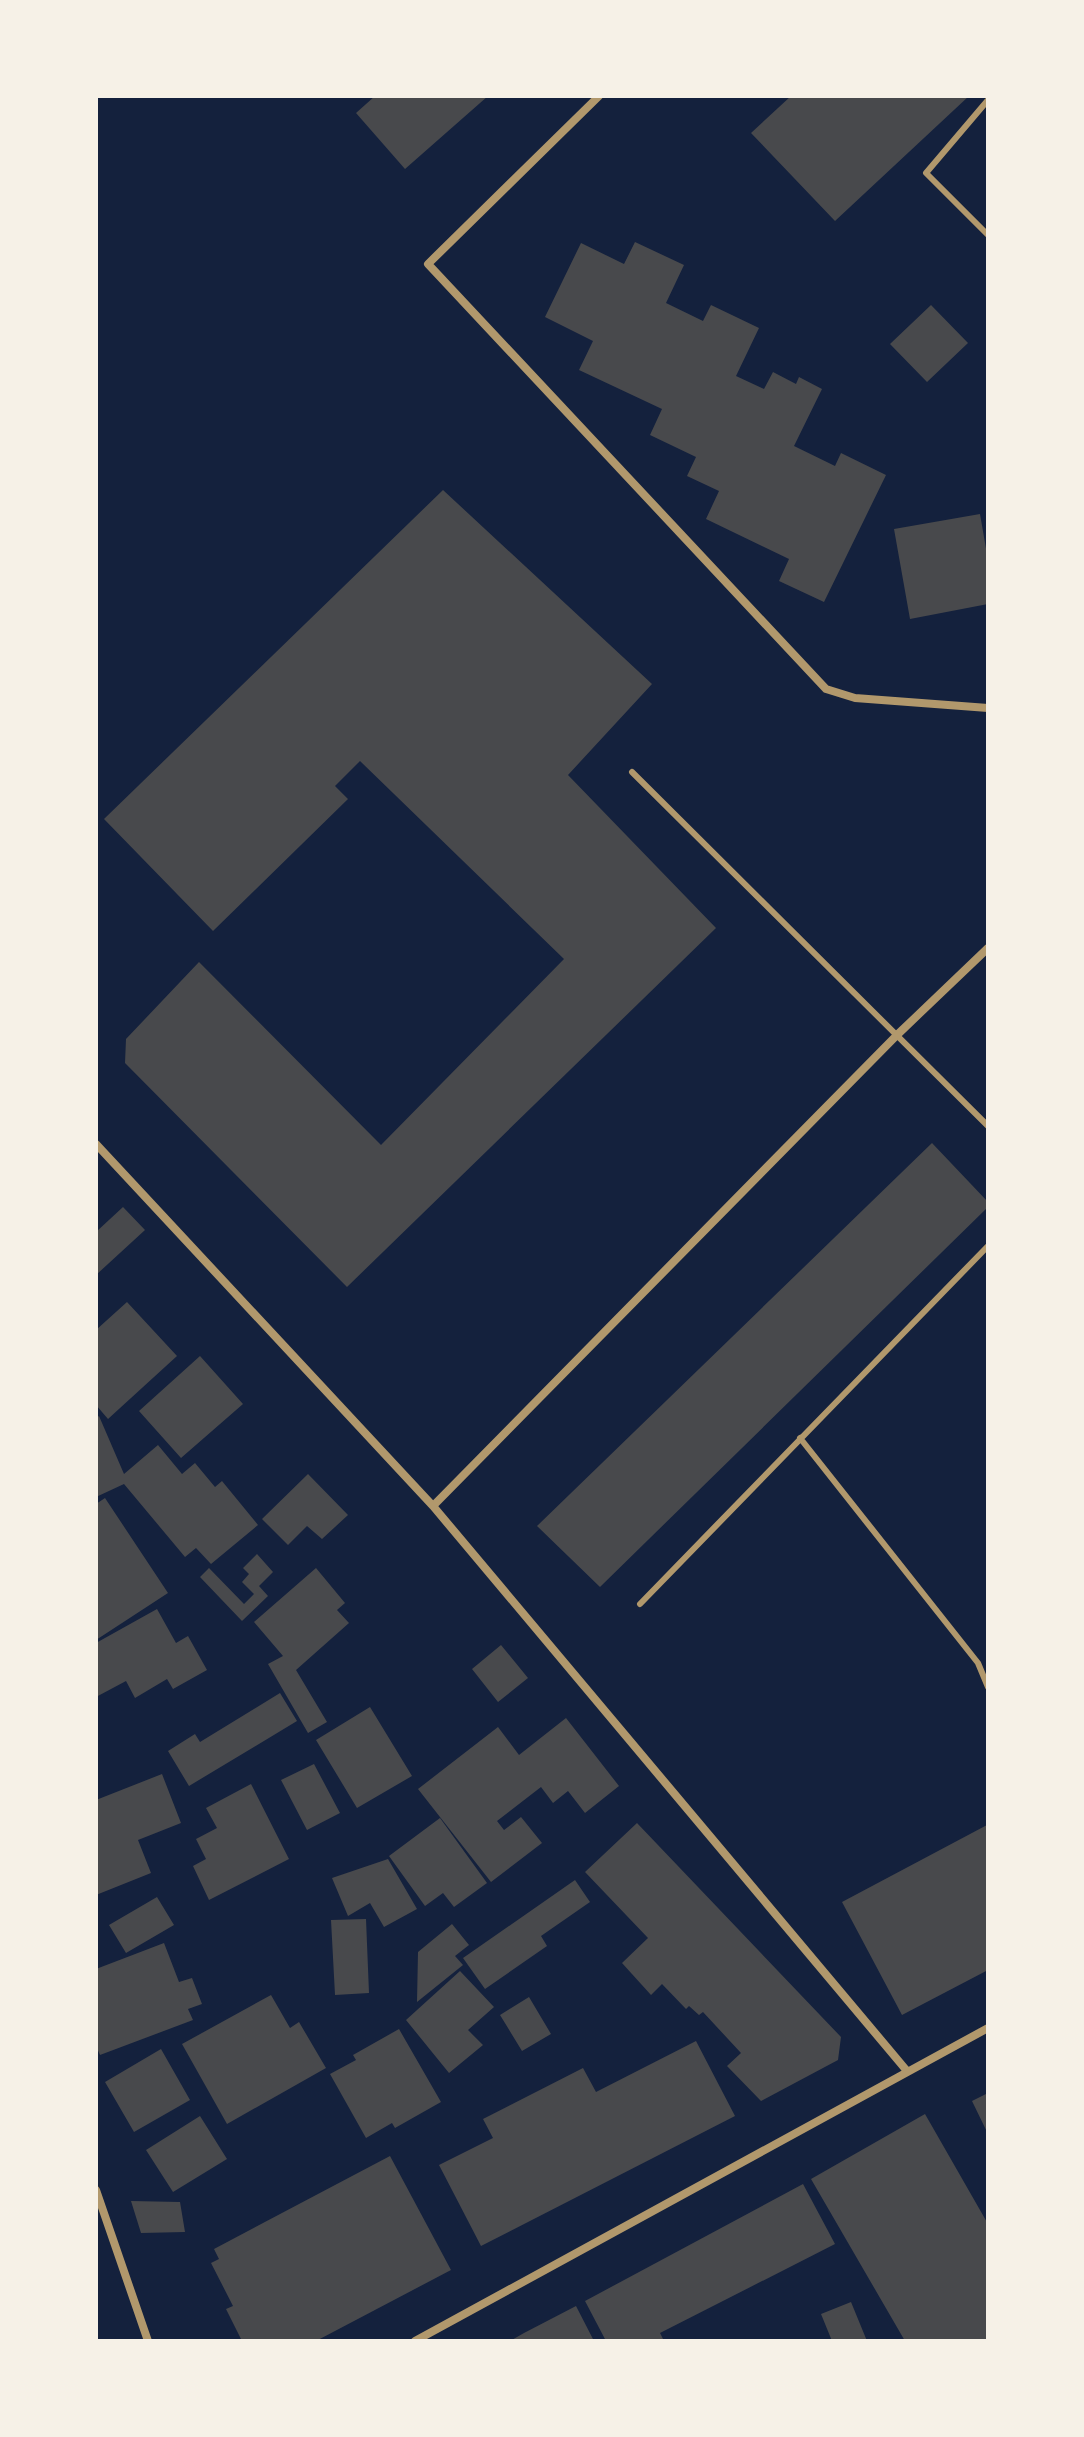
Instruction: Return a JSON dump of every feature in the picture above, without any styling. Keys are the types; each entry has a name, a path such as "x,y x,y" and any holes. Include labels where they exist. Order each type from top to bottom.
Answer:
{"street":[{"path":"599,96 428,264 826,689 855,698 988,708"},
{"path":"433,1506 897,1035 988,948"},
{"path":"96,1144 433,1506 907,2071"},
{"path":"415,2341 988,2028"},
{"path":"96,2190 148,2341"}],"lane":[{"path":"988,100 926,173 988,235"},
{"path":"632,772 988,1126"},
{"path":"640,1604 988,1246"},
{"path":"800,1438 978,1663 988,1687"}],"building":[{"path":"375,96 488,96 405,169 356,113"},
{"path":"791,96 969,96 835,221 751,133"},
{"path":"635,242 684,265 666,303 703,321 711,305 759,328 736,376 764,389 773,372 796,384 799,377 822,389 794,446 835,466 841,453 886,475 824,602 779,581 789,559 706,519 719,491 687,476 696,457 650,435 662,409 579,370 593,341 545,317 581,243 624,264"},
{"path":"931,305 968,343 927,382 890,344"},
{"path":"443,490 652,684 568,775 716,928 347,1287 125,1063 126,1039 199,962 381,1145 564,959 360,761 335,786 348,799 213,931 104,819"},
{"path":"980,514 988,560 988,604 910,619 894,529"},
{"path":"932,1143 988,1202 988,1207 600,1587 537,1526"},
{"path":"123,1207 145,1230 96,1275 96,1232"},
{"path":"127,1302 177,1356 108,1419 96,1405 96,1330"},
{"path":"200,1356 243,1404 181,1458 139,1411"},
{"path":"99,1416 124,1474 158,1445 182,1474 195,1463 215,1487 222,1481 258,1525 211,1564 196,1548 185,1557 124,1484 96,1497 96,1418"},
{"path":"308,1474 348,1515 322,1539 307,1526 288,1545 262,1519"},
{"path":"105,1498 168,1593 96,1640 96,1504"},
{"path":"257,1554 273,1572 259,1586 268,1596 242,1621 200,1577 209,1568 244,1604 254,1594 242,1582 249,1574 243,1568"},
{"path":"316,1568 345,1603 337,1610 349,1623 296,1670 327,1722 308,1733 268,1664 283,1656 254,1622"},
{"path":"157,1609 176,1643 188,1636 207,1670 173,1689 167,1679 135,1698 126,1681 96,1697 96,1643"},
{"path":"501,1645 528,1678 498,1702 472,1669"},
{"path":"280,1693 297,1721 189,1786 168,1751 195,1734 200,1742"},
{"path":"370,1707 412,1776 357,1808 316,1740"},
{"path":"566,1718 619,1786 585,1813 568,1791 553,1803 541,1787 497,1821 504,1830 521,1817 542,1843 491,1882 418,1789 498,1727 519,1755"},
{"path":"314,1764 340,1813 307,1830 281,1780"},
{"path":"162,1774 181,1823 138,1840 151,1873 96,1895 96,1800"},
{"path":"251,1784 289,1859 209,1900 193,1866 206,1859 196,1839 217,1828 206,1808"},
{"path":"440,1818 487,1883 454,1907 443,1893 425,1906 389,1856"},
{"path":"637,1823 841,2037 838,2060 761,2101 727,2066 741,2053 703,2012 699,2015 689,2006 686,2009 662,1984 651,1995 622,1963 648,1938 585,1872"},
{"path":"987,1825 988,1970 902,2015 842,1902"},
{"path":"388,1859 417,1909 384,1927 370,1903 348,1916 332,1878"},
{"path":"575,1880 590,1902 541,1936 547,1946 485,1989 463,1958"},
{"path":"157,1897 174,1925 126,1953 109,1925"},
{"path":"366,1919 369,1993 335,1995 331,1920"},
{"path":"452,1924 469,1945 455,1956 463,1965 417,2002 418,1952"},
{"path":"164,1943 179,1982 192,1978 202,2004 188,2009 193,2020 100,2055 96,2046 96,1969"},
{"path":"460,1971 494,2007 468,2030 483,2045 449,2073 406,2020"},
{"path":"271,1995 290,2028 299,2022 326,2068 227,2124 182,2044"},
{"path":"529,1997 551,2034 522,2051 500,2015"},
{"path":"399,2029 441,2102 395,2128 392,2123 366,2138 330,2074 356,2060 353,2055"},
{"path":"696,2041 735,2116 481,2246 439,2165 493,2138 483,2119 583,2068 596,2092"},
{"path":"161,2049 190,2100 134,2132 105,2082"},
{"path":"988,2093 988,2134 972,2101"},
{"path":"925,2114 988,2224 988,2341 905,2341 811,2179"},
{"path":"200,2116 227,2159 173,2192 146,2150"},
{"path":"390,2156 451,2270 316,2341 242,2341 226,2309 233,2306 211,2263 219,2259 214,2249"},
{"path":"803,2184 835,2244 660,2333 664,2341 606,2341 585,2301"},
{"path":"131,2201 180,2202 185,2232 141,2233"},
{"path":"851,2302 867,2341 832,2341 821,2314"},
{"path":"576,2306 594,2341 510,2341 524,2333"}]}
